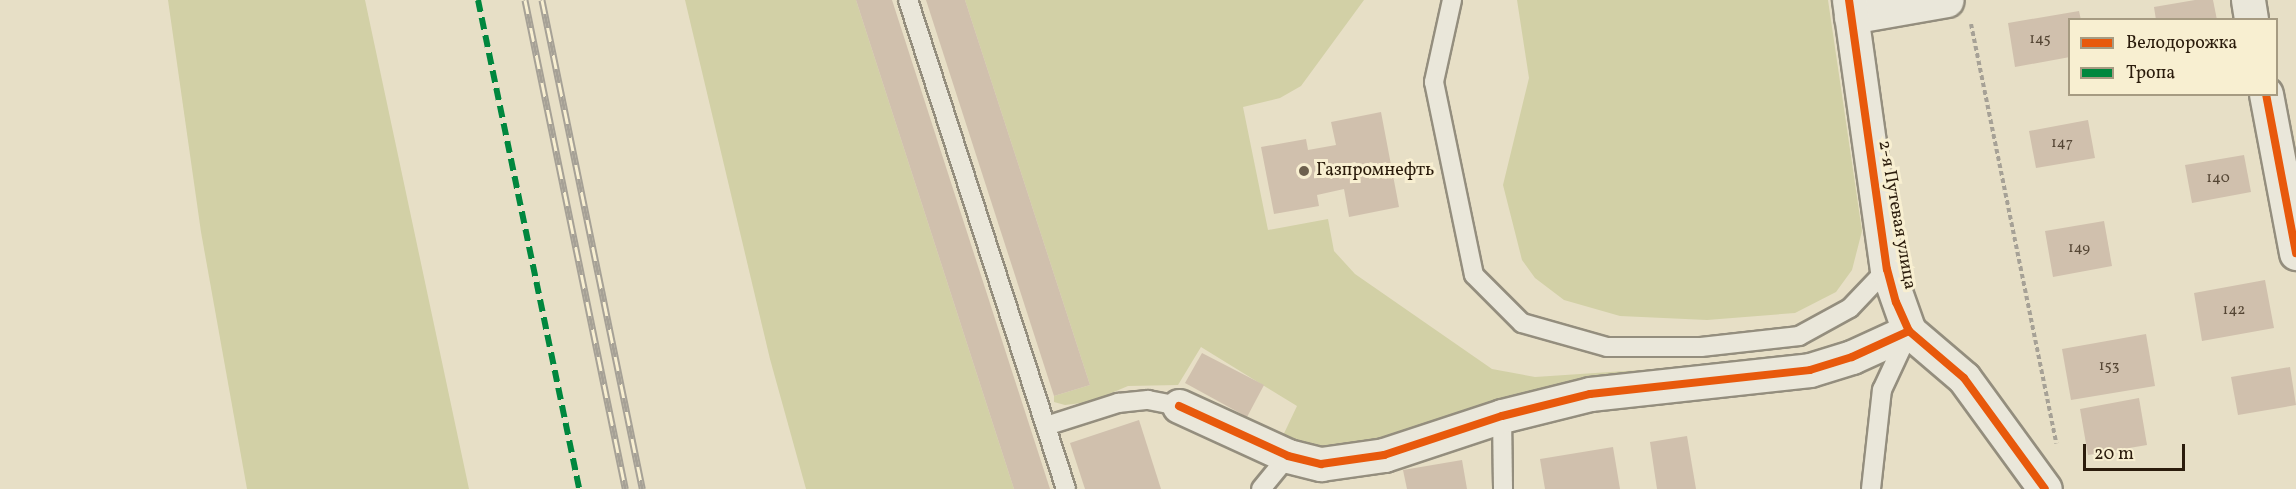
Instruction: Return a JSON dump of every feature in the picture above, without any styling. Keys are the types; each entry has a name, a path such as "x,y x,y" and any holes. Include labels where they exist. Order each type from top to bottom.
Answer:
{"street":[{"path":"2248,0 2251,18"},
{"name":"2-я Путевая улица","path":"1850,9 1887,269 1909,331 1964,378 2045,489"},
{"path":"1850,9 1958,10"},
{"path":"2266,96 2296,253"},
{"path":"1179,406 1288,456 1321,464 1384,455 1502,416 1590,394 1810,370 1852,357 1909,331"}],"lane":[{"path":"908,0 1066,489"},
{"path":"1452,0 1434,82 1474,275 1522,323 1606,347 1701,347 1799,336 1850,308 1887,269"},
{"path":"1871,489 1882,390 1909,331"},
{"path":"1046,426 1118,403 1148,400 1179,406"},
{"path":"1502,416 1503,489"},
{"path":"1261,489 1288,456"}],"path":[{"path":"1958,10 2058,456"}],"shaded area":[{"path":"168,0 365,0 469,489 247,489 201,232"},
{"path":"685,0 856,0 1014,489 806,489 770,359"},
{"path":"965,0 1364,0 1301,86 1280,98 1243,107 1268,230 1328,219 1334,251 1355,274 1492,369 1535,377 1776,361 1331,451 1279,444 1297,406 1201,347 1178,385 1128,386 1090,402 1065,405 1054,402 1054,396 1090,385"},
{"path":"1517,0 1828,0 1862,231 1852,270 1836,292 1795,313 1707,320 1620,316 1564,300 1535,278 1522,260 1503,185 1529,78"}],"building":[{"path":"856,0 892,0 1050,489 1014,489"},
{"path":"926,0 965,0 1090,385 1054,396"},
{"path":"2195,0 2213,0 2217,18 2156,18 2154,7"},
{"path":"2079,11 2081,18 2068,18 2068,57 2015,67 2008,23"},
{"path":"1381,112 1399,207 1349,217 1344,189 1317,195 1319,206 1274,214 1261,147 1306,139 1308,150 1336,145 1331,122"},
{"path":"2088,120 2095,158 2036,168 2029,131"},
{"path":"2244,155 2251,192 2192,203 2185,165"},
{"path":"2104,221 2112,266 2053,277 2045,231"},
{"path":"2265,280 2274,328 2202,341 2194,293"},
{"path":"2146,334 2155,386 2071,400 2062,349"},
{"path":"1202,353 1264,385 1247,417 1185,383"},
{"path":"2290,367 2296,405 2238,415 2231,377"},
{"path":"2139,398 2147,445 2088,455 2080,409"},
{"path":"1139,420 1161,489 1085,489 1070,443"},
{"path":"1687,436 1696,489 1657,489 1650,442"},
{"path":"1613,447 1620,489 1545,489 1540,459"},
{"path":"1462,460 1467,489 1407,489 1403,470"}],"railway":[{"path":"525,0 625,489"},
{"path":"542,0 642,489"}],"marked path":[{"path":"478,0 579,489"}],"cycle path":[{"path":"1849,0 1887,269 1896,302 1909,331 1964,378 2045,489"},
{"path":"2266,96 2296,253"},
{"path":"1179,406 1288,456 1321,464 1384,455 1502,416 1590,394 1810,370 1852,357 1909,331"}],"place":[{"name":"Газпромнефть","path":"1304,171"}]}
